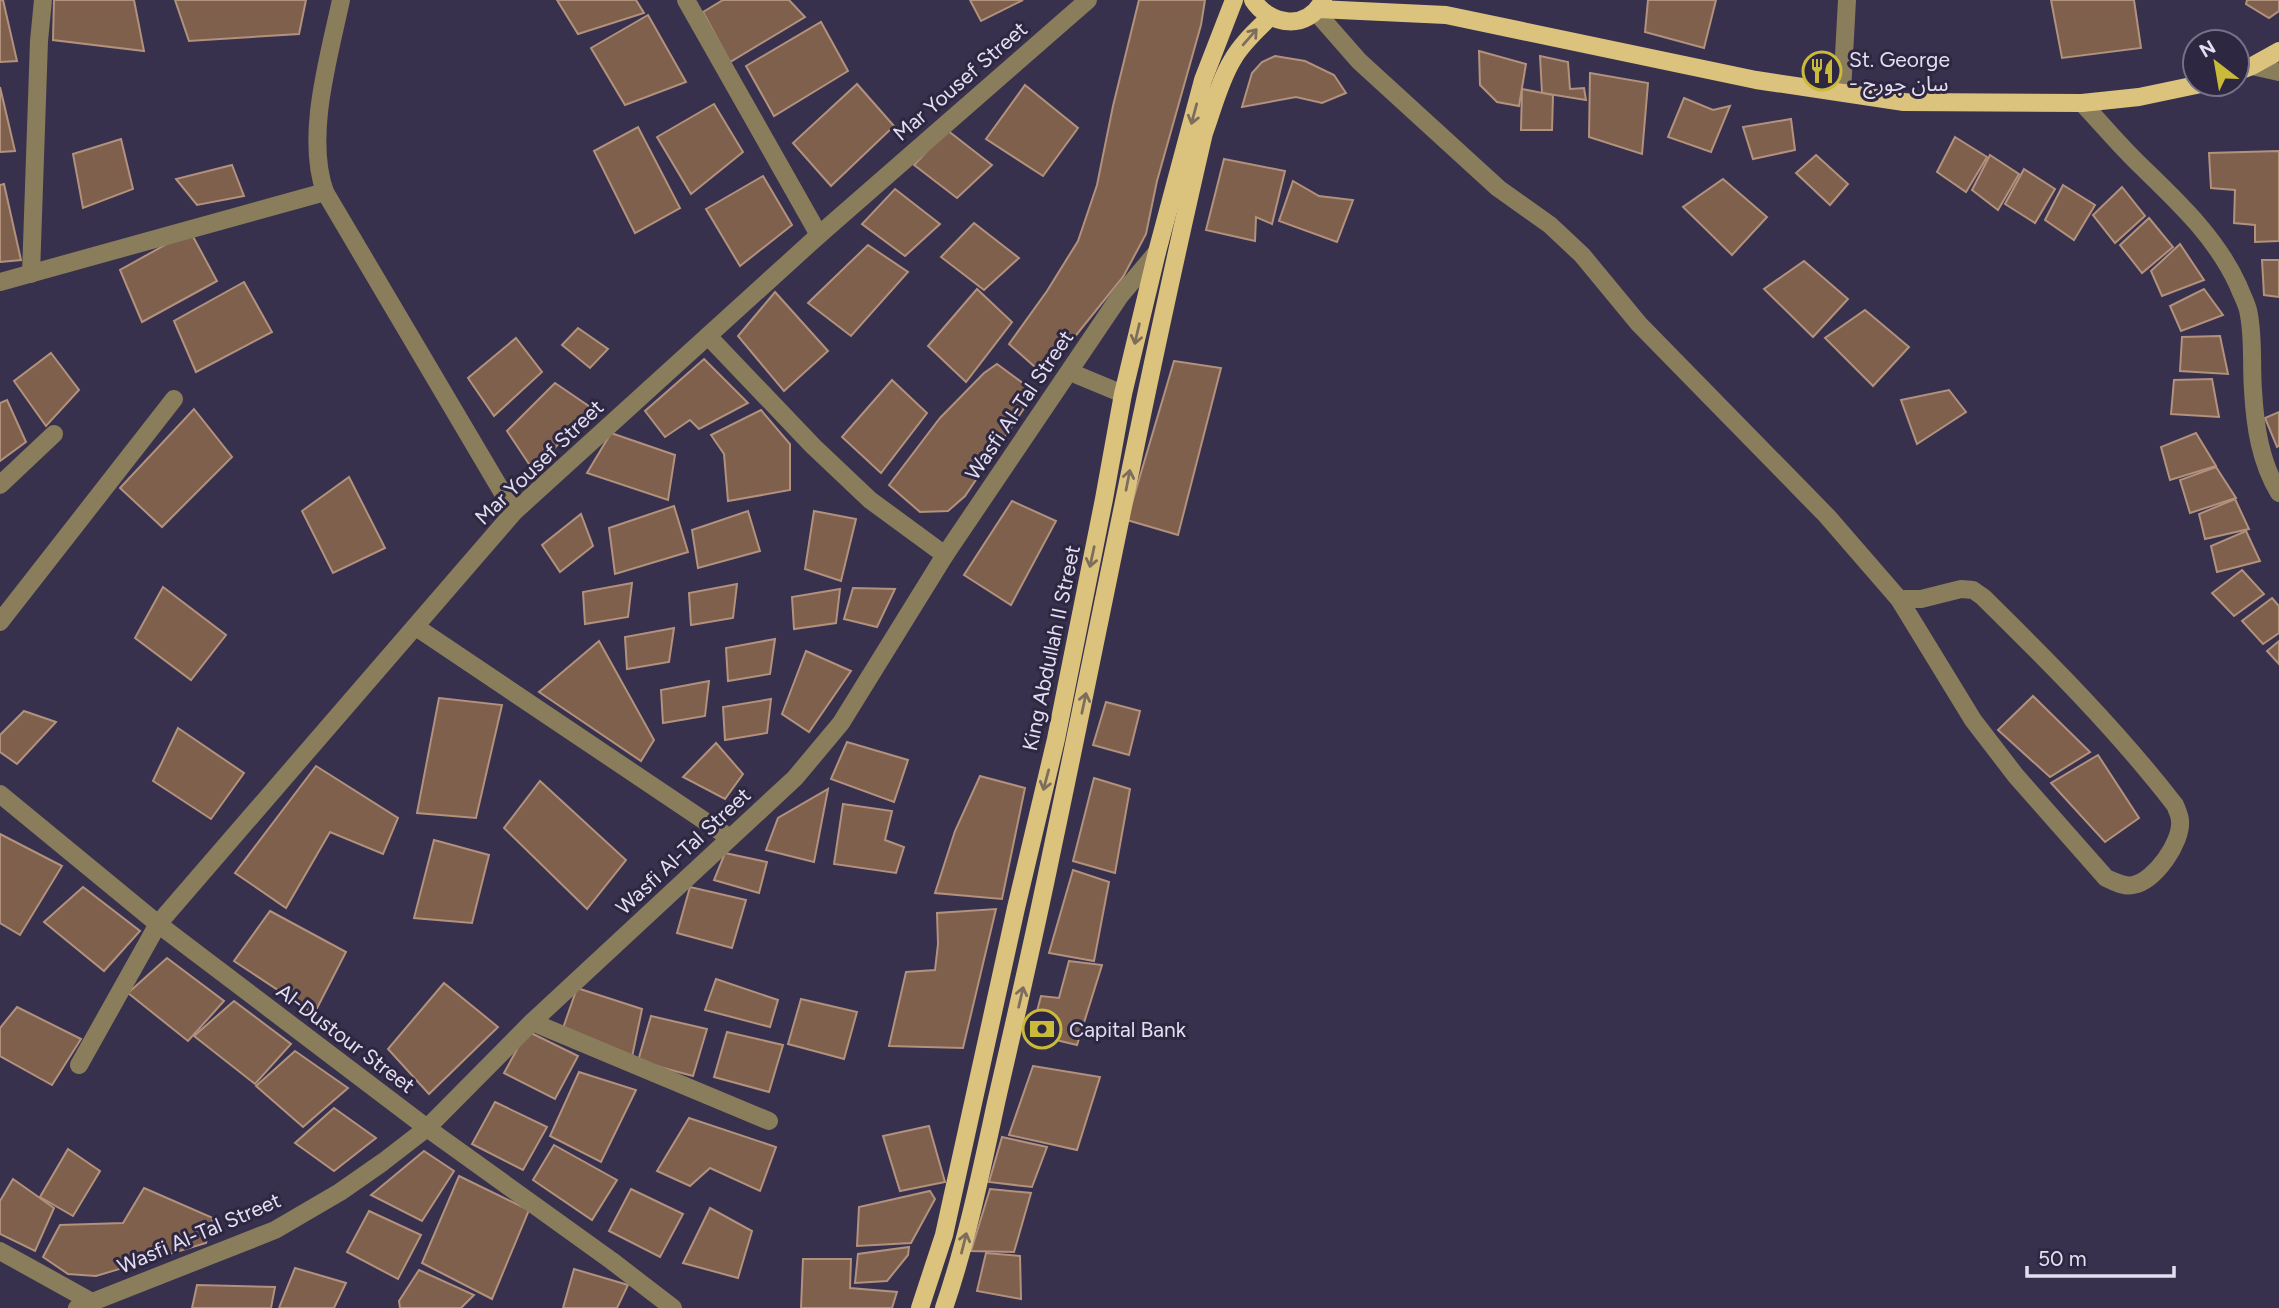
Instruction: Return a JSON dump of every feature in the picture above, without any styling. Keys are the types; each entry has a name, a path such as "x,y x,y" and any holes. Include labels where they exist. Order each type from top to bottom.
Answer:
{"main road":[{"name":"King Abdullah II Street","path":"920,1308 944,1235 1018,896 1056,740 1123,394 1157,252 1203,80 1234,0"},
{"path":"1253,0 1257,7 1270,17 1282,22 1306,19 1319,7 1446,15 1756,80 1904,103 2082,103 2139,97 2181,88"},
{"path":"1412,0 1446,15"},
{"name":"King Abdullah II Street","path":"944,1308 954,1281 977,1191 1029,961 1112,568 1127,482 1205,133 1220,87 1233,59 1250,36 1270,17"},
{"path":"2251,66 2279,51"}],"street":[{"path":"31,274 39,41 43,0"},
{"path":"341,0 325,80 316,149 318,173 325,192 514,512"},
{"path":"686,0 819,235"},
{"name":"Mar Yousef Street","path":"79,1065 158,924 514,512 819,235 1088,0"},
{"path":"1842,92 1847,0"},
{"path":"1319,7 1359,61 1498,188 1550,225 1582,255 1639,324 1827,516 1899,599 1973,720 2016,776 2106,878 2119,884 2132,885 2156,871 2171,852 2179,834 2180,820 2175,805 2103,720 2034,647 1973,590 1961,589 1922,599 1899,599"},
{"path":"2251,70 2279,72"},
{"path":"2082,103 2216,244 2234,277 2248,309 2260,451 2270,478 2279,492"},
{"path":"0,282 325,192"},
{"name":"Wasfi Al-Tal Street","path":"84,1305 275,1230 340,1192 427,1129 532,1022 795,778 841,723 945,555 1120,296 1157,252"},
{"path":"708,336 813,446 870,500 945,555"},
{"path":"1070,372 1123,394"},
{"path":"0,622 174,399"},
{"path":"0,485 54,434"},
{"path":"416,627 730,838"},
{"name":"Al-Dustour Street","path":"0,794 158,924 427,1129 612,1261 673,1308"},
{"path":"532,1022 769,1121"},
{"path":"0,1251 84,1305"}],"building":[{"path":"0,0 3,0 17,61 0,62"},
{"path":"54,0 134,0 144,51 53,40"},
{"path":"175,0 306,0 299,34 189,41"},
{"path":"557,0 636,0 644,13 578,34"},
{"path":"723,0 789,0 805,17 730,62 703,12"},
{"path":"970,0 1023,0 981,21"},
{"path":"1139,0 1205,0 1201,25 1157,181 1146,234 1123,277 1044,375 1009,344 1078,241 1097,185"},
{"path":"1648,0 1716,0 1704,48 1645,32"},
{"path":"2051,0 2134,0 2141,48 2062,58"},
{"path":"2247,0 2279,0 2279,11 2269,18 2246,4"},
{"path":"648,15 686,82 625,105 591,48"},
{"path":"821,22 848,71 774,116 746,66"},
{"path":"1479,51 1526,64 1519,106 1497,102 1480,85"},
{"path":"1275,56 1305,61 1334,75 1346,93 1322,103 1296,97 1242,107 1252,73 1262,62"},
{"path":"1540,56 1568,62 1570,89 1584,88 1586,100 1542,93"},
{"path":"1590,73 1648,83 1642,154 1589,137"},
{"path":"857,84 894,126 831,186 793,143"},
{"path":"1025,85 1078,128 1043,176 986,139"},
{"path":"0,87 15,151 0,152"},
{"path":"1522,89 1553,95 1552,130 1521,130"},
{"path":"1684,98 1713,110 1730,106 1711,152 1668,137"},
{"path":"714,104 743,152 691,194 657,137"},
{"path":"1791,119 1795,150 1753,159 1743,127"},
{"path":"638,127 680,208 635,233 594,151"},
{"path":"947,130 992,165 957,198 914,165"},
{"path":"1955,137 1987,157 1966,192 1937,172"},
{"path":"121,139 133,189 83,208 73,154"},
{"path":"2279,151 2279,241 2255,242 2255,225 2234,223 2235,190 2211,188 2209,153"},
{"path":"1816,155 1848,184 1830,205 1796,173"},
{"path":"1990,155 2019,174 1998,210 1972,190"},
{"path":"1224,159 1285,171 1272,224 1256,217 1255,241 1206,230"},
{"path":"232,165 244,196 197,205 176,179"},
{"path":"2024,169 2055,189 2035,223 2005,204"},
{"path":"763,176 792,225 740,266 706,209"},
{"path":"1723,179 1767,217 1732,255 1683,207"},
{"path":"1293,181 1319,196 1353,200 1337,242 1279,221"},
{"path":"4,184 21,260 0,262 0,185"},
{"path":"2063,185 2095,205 2074,240 2045,220"},
{"path":"2122,187 2145,216 2115,243 2093,215"},
{"path":"895,189 940,224 905,256 862,224"},
{"path":"2149,218 2173,247 2142,273 2120,245"},
{"path":"974,223 1019,258 984,290 941,257"},
{"path":"190,231 217,281 142,322 120,270"},
{"path":"2180,244 2204,280 2162,296 2151,271"},
{"path":"868,245 908,272 851,336 808,303"},
{"path":"2262,260 2279,260 2279,297 2264,295"},
{"path":"1804,261 1848,299 1813,337 1764,289"},
{"path":"244,282 272,332 196,372 174,321"},
{"path":"977,289 1012,322 966,382 928,346"},
{"path":"2204,289 2223,315 2181,331 2170,306"},
{"path":"775,292 828,351 784,391 738,336"},
{"path":"1865,310 1909,347 1873,386 1825,338"},
{"path":"578,328 608,349 590,368 562,345"},
{"path":"2220,336 2228,374 2180,371 2182,337"},
{"path":"516,338 542,372 494,416 468,378"},
{"path":"51,353 79,390 46,426 14,381"},
{"path":"704,359 748,403 699,429 690,420 665,437 645,411"},
{"path":"1174,361 1221,368 1178,535 1127,520"},
{"path":"997,364 1035,392 965,496 948,511 920,512 889,485 940,418 984,373"},
{"path":"2212,379 2219,417 2171,414 2174,380"},
{"path":"892,380 927,413 881,473 842,437"},
{"path":"555,383 593,409 533,470 507,431"},
{"path":"1949,390 1966,412 1917,444 1901,400"},
{"path":"7,400 26,442 0,461 0,403"},
{"path":"194,409 232,457 162,527 120,488"},
{"path":"761,410 790,444 790,490 728,501 724,454 711,435"},
{"path":"2279,412 2279,446 2277,447 2265,418"},
{"path":"611,433 675,455 668,500 587,473"},
{"path":"2196,433 2216,466 2170,480 2161,447"},
{"path":"2216,467 2236,498 2190,513 2180,480"},
{"path":"349,477 385,548 333,573 302,511"},
{"path":"2235,499 2249,529 2205,539 2199,514"},
{"path":"1012,501 1056,521 1011,605 964,575"},
{"path":"674,506 688,552 615,574 609,528"},
{"path":"748,511 760,551 698,568 692,530"},
{"path":"814,511 856,519 841,581 805,569"},
{"path":"581,514 593,546 560,572 542,545"},
{"path":"2246,531 2260,561 2217,572 2211,546"},
{"path":"2242,570 2264,594 2234,616 2212,593"},
{"path":"632,583 628,617 585,624 583,592"},
{"path":"737,584 733,618 691,625 689,593"},
{"path":"163,587 226,635 191,680 135,638"},
{"path":"853,588 895,589 877,627 844,619"},
{"path":"840,589 836,623 794,629 792,597"},
{"path":"2272,598 2279,606 2279,633 2263,644 2242,621"},
{"path":"674,628 669,662 627,669 625,637"},
{"path":"775,639 770,674 728,681 726,648"},
{"path":"599,641 654,740 641,761 539,692"},
{"path":"2279,641 2279,664 2267,651"},
{"path":"806,651 851,671 809,732 782,714"},
{"path":"709,681 705,716 663,723 661,690"},
{"path":"2033,696 2090,752 2050,777 1998,730"},
{"path":"439,698 502,705 476,818 417,813"},
{"path":"771,699 767,733 725,740 723,707"},
{"path":"1106,702 1140,711 1129,755 1093,745"},
{"path":"24,711 56,722 17,764 0,752 0,735"},
{"path":"178,728 244,773 211,819 153,781"},
{"path":"847,742 908,760 894,802 831,779"},
{"path":"716,743 743,774 725,799 683,777"},
{"path":"2098,755 2139,818 2105,842 2051,783"},
{"path":"316,766 398,818 383,854 330,832 286,908 235,873"},
{"path":"980,776 1025,788 1002,899 935,893 955,831"},
{"path":"1094,778 1130,789 1115,873 1073,861"},
{"path":"540,781 626,860 587,909 504,828"},
{"path":"828,789 814,862 766,850 778,818"},
{"path":"843,804 892,811 885,840 904,847 896,873 834,864"},
{"path":"0,834 62,866 20,935 0,923"},
{"path":"434,840 489,855 472,923 414,918"},
{"path":"725,853 767,862 759,893 714,880"},
{"path":"1073,870 1109,882 1094,961 1049,953"},
{"path":"83,887 140,931 104,971 44,922"},
{"path":"690,887 746,900 732,948 677,933"},
{"path":"996,909 963,1048 889,1046 906,972 935,970 937,913"},
{"path":"270,911 346,952 314,1014 234,961"},
{"path":"167,958 224,1001 188,1041 128,993"},
{"path":"1069,961 1102,965 1077,1045 1031,1034 1041,996 1059,998"},
{"path":"716,979 778,1000 770,1027 705,1010"},
{"path":"444,983 498,1027 429,1094 388,1049"},
{"path":"577,988 642,1009 632,1057 562,1031"},
{"path":"801,999 857,1012 844,1059 788,1044"},
{"path":"234,1001 291,1044 255,1084 194,1036"},
{"path":"17,1007 81,1039 52,1085 0,1056 0,1028"},
{"path":"651,1016 707,1029 693,1076 638,1061"},
{"path":"527,1031 578,1056 555,1099 504,1073"},
{"path":"727,1032 783,1045 769,1092 714,1077"},
{"path":"295,1051 348,1088 303,1127 256,1086"},
{"path":"1033,1066 1100,1077 1077,1150 1009,1135"},
{"path":"579,1072 636,1090 601,1162 550,1136"},
{"path":"495,1102 547,1127 523,1170 472,1144"},
{"path":"334,1108 376,1138 334,1171 295,1143"},
{"path":"689,1118 776,1147 760,1191 710,1168 690,1186 657,1171"},
{"path":"929,1126 945,1182 900,1191 883,1136"},
{"path":"1002,1137 1047,1147 1032,1187 989,1182"},
{"path":"554,1145 617,1180 592,1220 533,1180"},
{"path":"68,1149 100,1171 73,1216 40,1197"},
{"path":"424,1151 454,1171 422,1221 371,1195"},
{"path":"459,1176 529,1210 492,1299 422,1263"},
{"path":"13,1179 54,1208 35,1251 0,1234 0,1201"},
{"path":"144,1188 213,1218 206,1243 96,1276 68,1274 43,1257 60,1225 123,1223"},
{"path":"631,1189 683,1214 660,1257 609,1231"},
{"path":"990,1189 1031,1193 1014,1252 971,1251"},
{"path":"930,1191 935,1199 911,1243 857,1246 859,1207"},
{"path":"710,1208 752,1231 738,1278 683,1263"},
{"path":"369,1211 421,1235 398,1279 347,1252"},
{"path":"909,1247 908,1255 887,1281 855,1283 858,1254"},
{"path":"986,1253 1020,1256 1021,1299 977,1291"},
{"path":"803,1259 851,1259 850,1288 897,1292 892,1308 801,1308"},
{"path":"295,1268 346,1283 334,1308 279,1308"},
{"path":"574,1269 628,1285 617,1308 563,1308"},
{"path":"419,1270 474,1295 461,1308 400,1308 399,1301"},
{"path":"197,1285 275,1287 271,1308 192,1308"}],"place":[{"name":"St. George - سان جورج","path":"1822,71"},
{"name":"Capital Bank","path":"1042,1029"}]}
